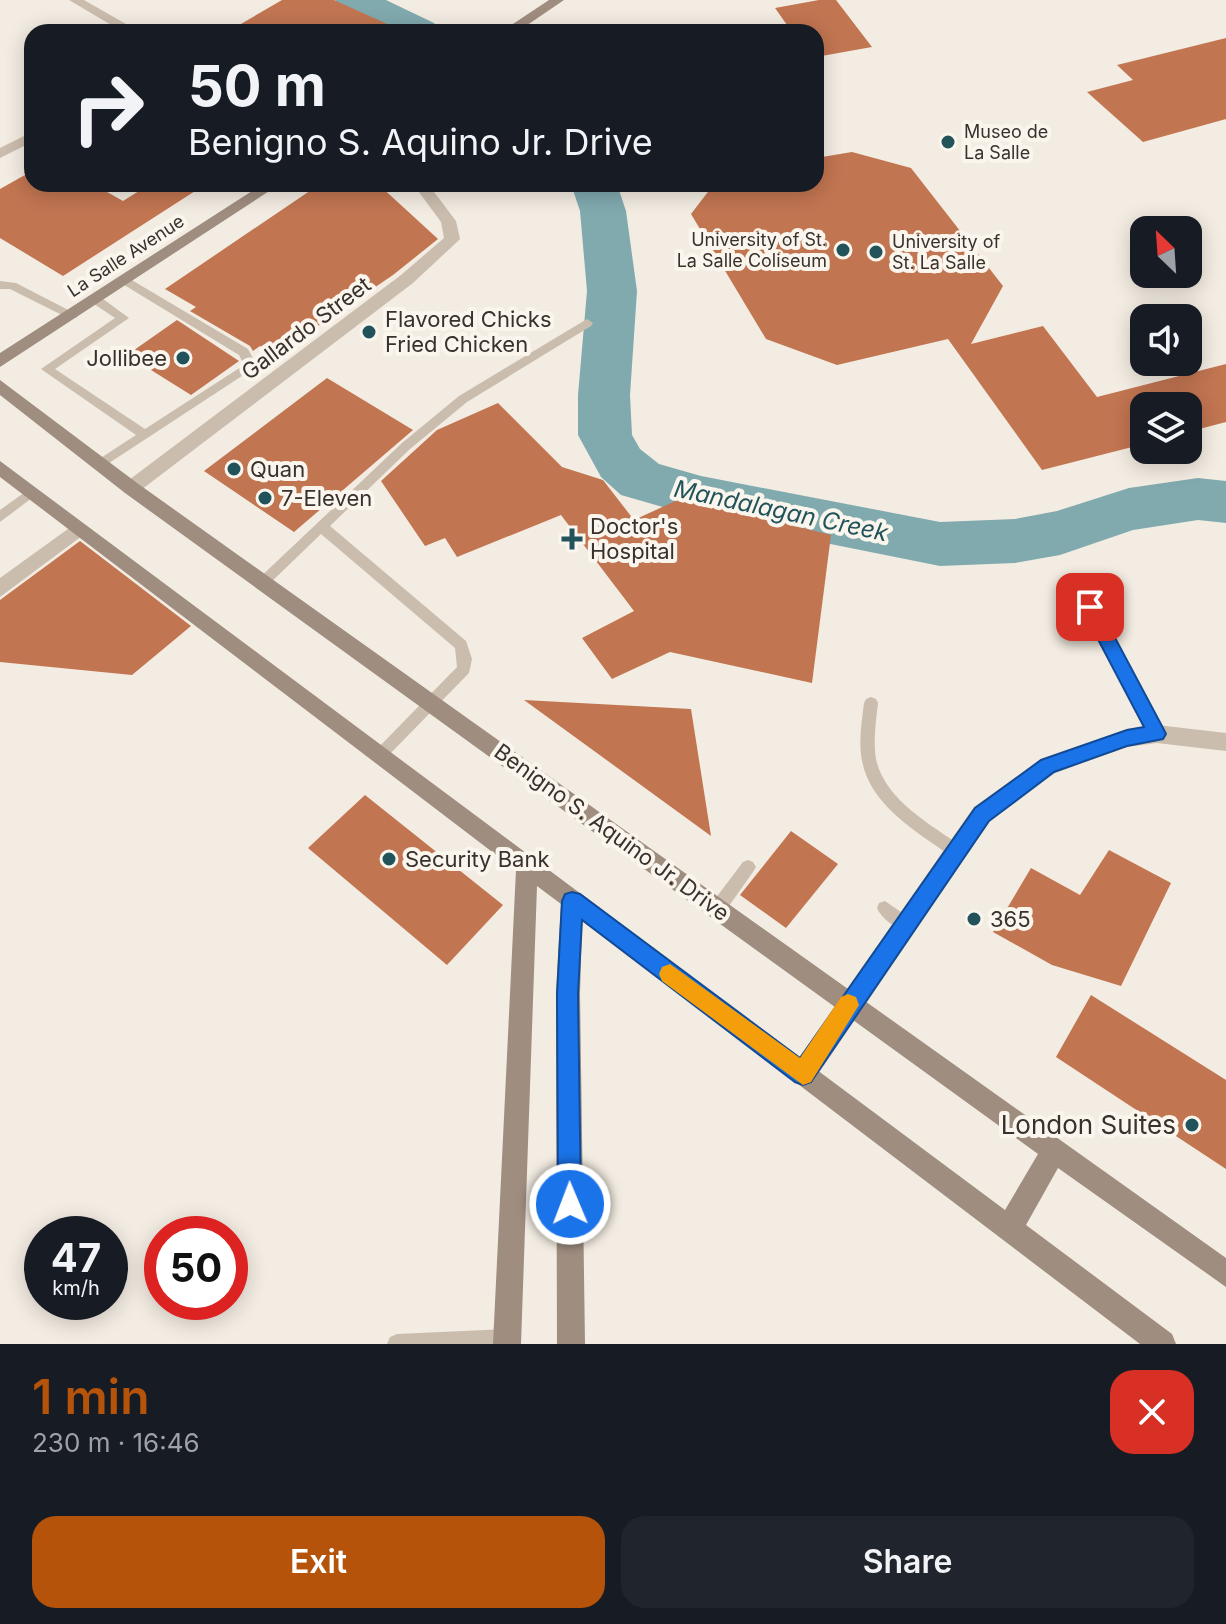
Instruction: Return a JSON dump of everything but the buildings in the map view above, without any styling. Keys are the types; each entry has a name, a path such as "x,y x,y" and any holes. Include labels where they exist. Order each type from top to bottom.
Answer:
{"main road":[{"path":"520,24 558,0"},
{"name":"La Salle Avenue","path":"0,361 261,192"},
{"name":"Benigno S. Aquino Jr. Drive","path":"0,386 131,488 1226,1274"},
{"path":"0,468 1162,1344"},
{"path":"507,1341 527,867"},
{"path":"571,1344 568,994 572,901"},
{"path":"1009,1229 1055,1149"}],"street":[{"path":"75,0 118,24"},
{"path":"0,154 24,140"},
{"name":"Gallardo Street","path":"131,488 407,279 452,239 448,221 426,192"},
{"path":"0,589 79,528"},
{"path":"803,1074 982,814 1048,766 1127,738 1157,734 1226,742"}],"lane":[{"path":"100,464 251,366 244,352 125,280"},
{"path":"0,285 12,286 72,315"},
{"path":"95,299 123,318 47,369 145,435"},
{"path":"262,582 406,446 463,399 587,323"},
{"path":"0,517 32,492"},
{"path":"322,527 461,645 465,659 464,669 433,704 379,756"},
{"path":"1090,607 1157,734"},
{"path":"871,703 869,761 882,790 902,811 956,851"},
{"path":"718,908 748,867"},
{"path":"885,908 905,924"},
{"path":"397,1344 507,1341"}],"waterway":[{"name":"Mandalagan Creek","path":"355,0 404,24"},
{"name":"Mandalagan Creek","path":"597,192 603,211 612,291 604,395 605,435 620,463 641,480 701,497 940,544 1015,541 1060,533 1129,509 1198,499 1226,502"}],"slow traffic":[{"path":"670,974 803,1074 848,1005"}],"place":[{"name":"Museo de La Salle","path":"948,142"},
{"name":"University of St. La Salle Coliseum","path":"843,250"},
{"name":"University of St. La Salle","path":"876,252"},
{"name":"Flavored Chicks Fried Chicken","path":"369,332"},
{"name":"Jollibee","path":"183,358"},
{"name":"Quan","path":"234,469"},
{"name":"7-Eleven","path":"265,498"},
{"name":"Doctor's Hospital","path":"572,539"},
{"name":"Security Bank","path":"389,859"},
{"name":"365","path":"974,919"},
{"name":"London Suites","path":"1192,1125"}],"route":[{"path":"570,1204 568,994 572,901 803,1074 982,814 1048,766 1127,738 1157,734 1090,607"}]}
